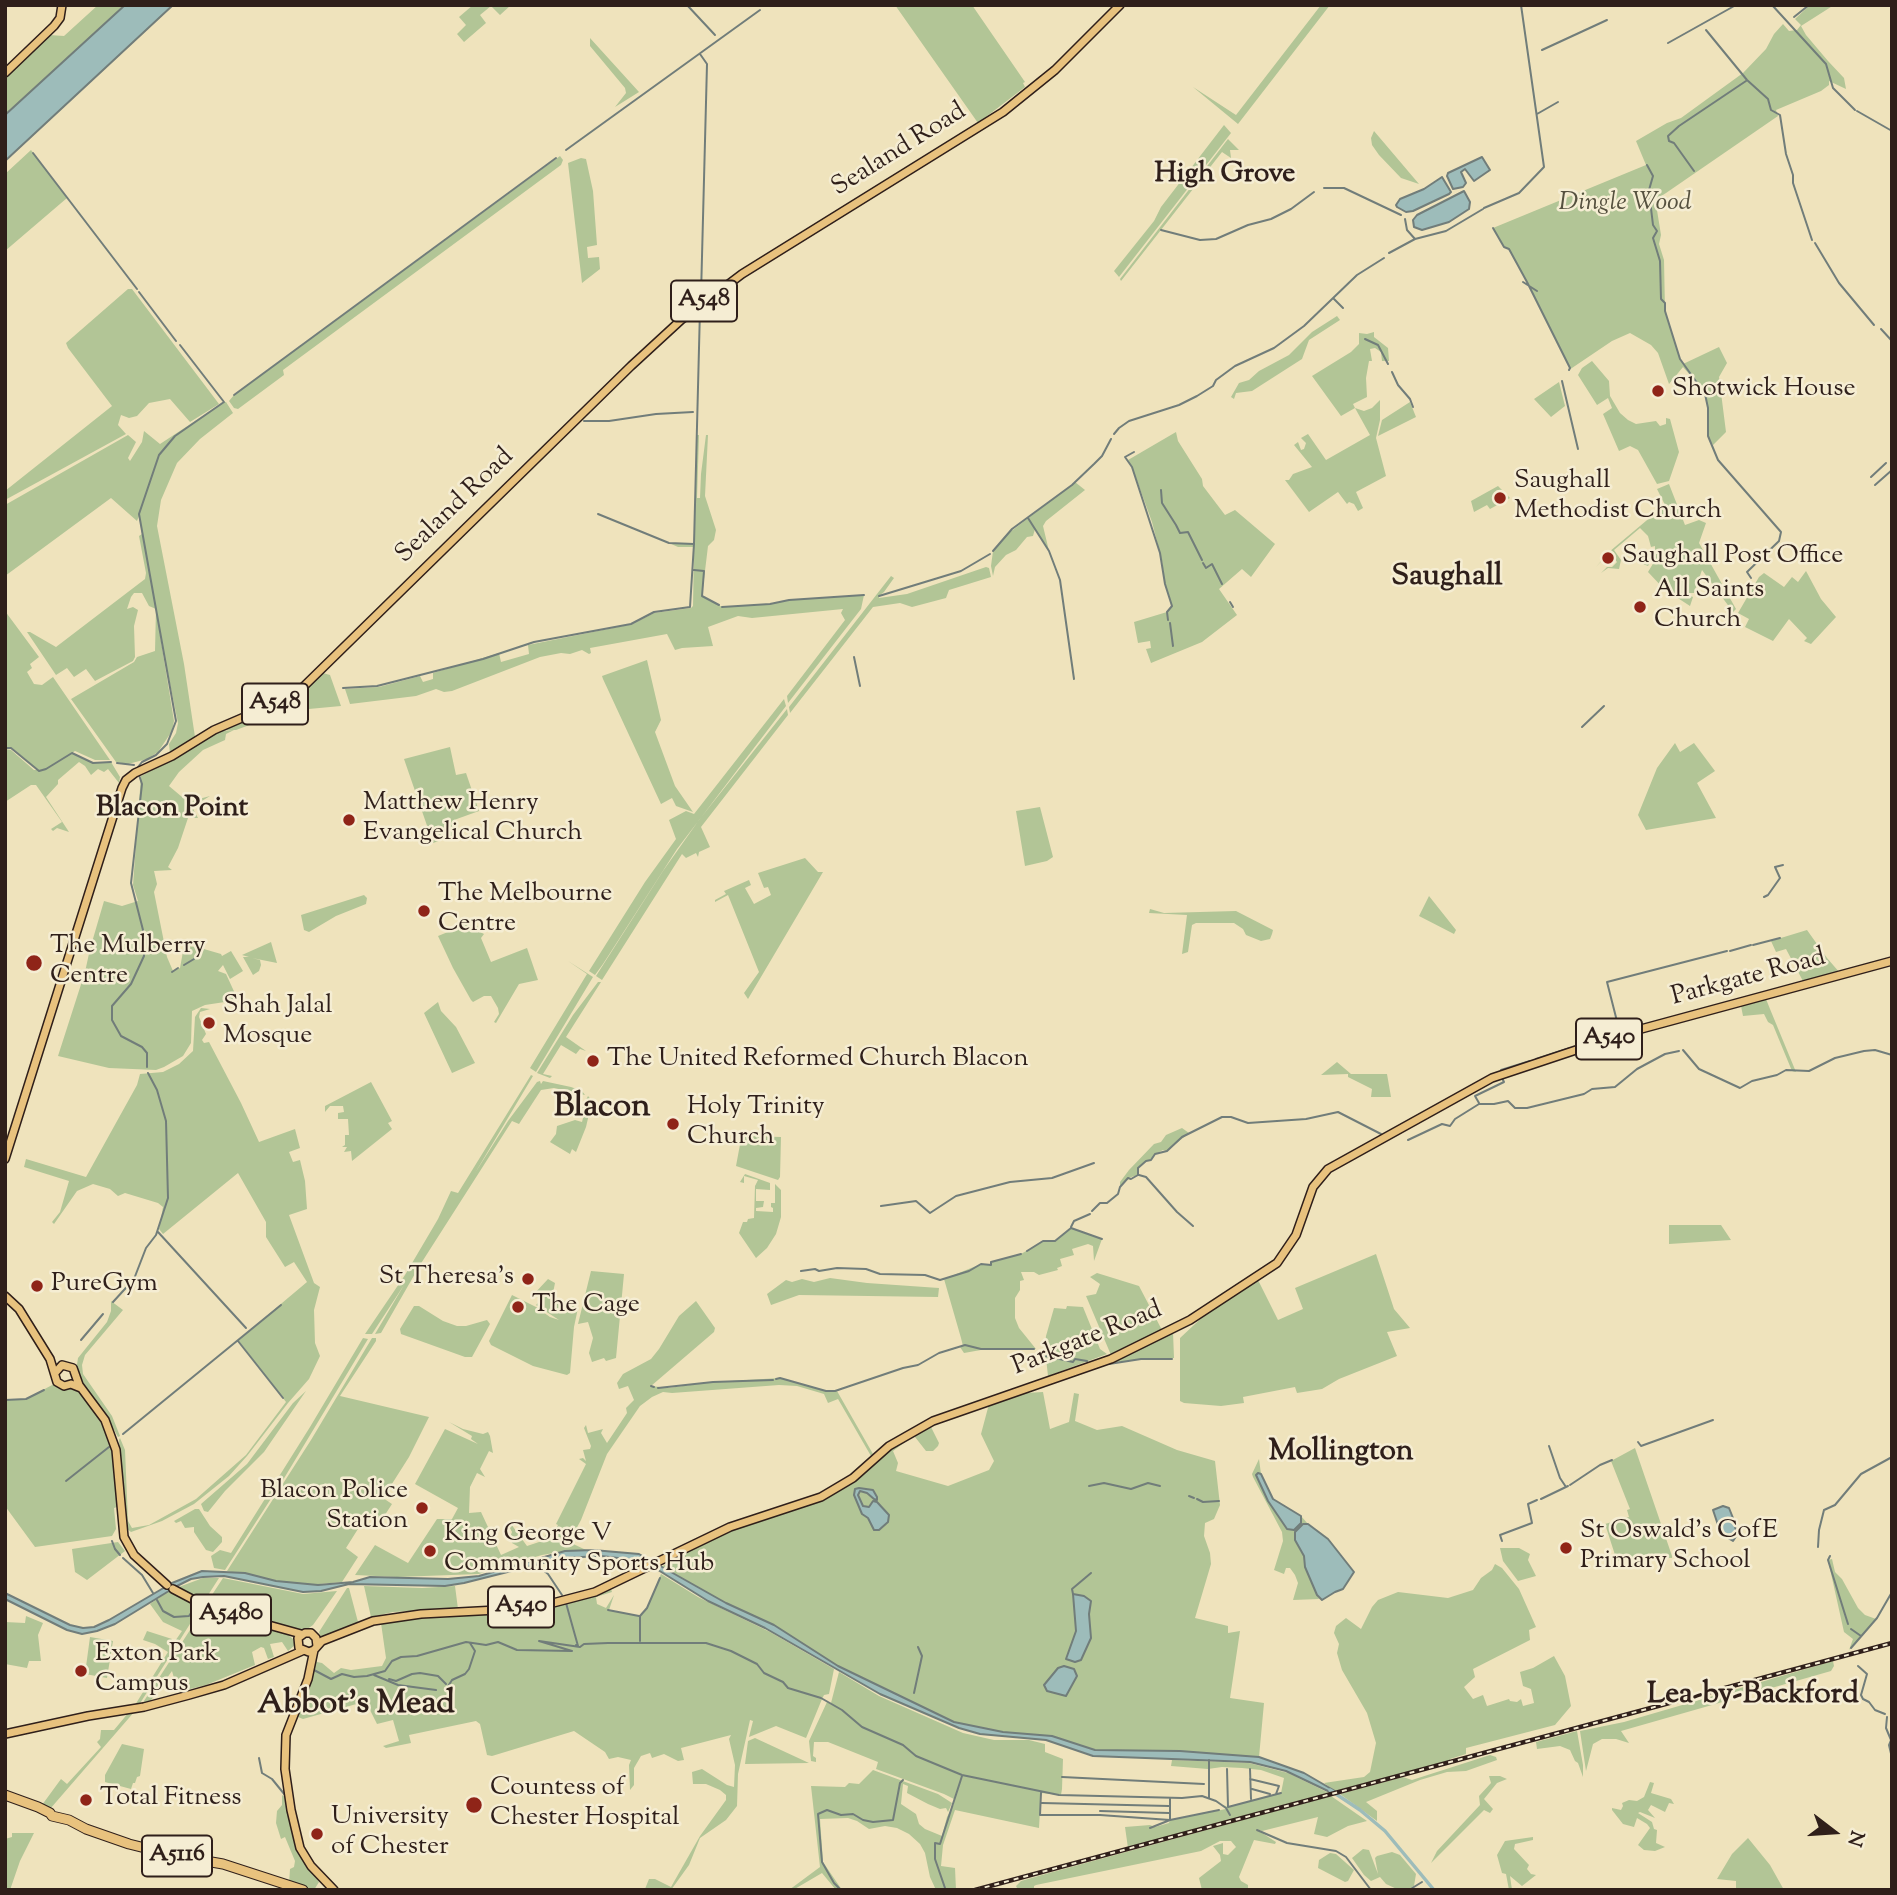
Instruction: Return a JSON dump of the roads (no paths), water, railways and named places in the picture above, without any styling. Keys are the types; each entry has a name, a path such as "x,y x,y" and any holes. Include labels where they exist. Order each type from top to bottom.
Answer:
{"highway":[{"name":"A5116","path":"5,1795 38,1807 52,1816 129,1843 223,1864 303,1890"}],"main road":[{"path":"5,74 54,26 60,18 62,5"},
{"name":"Sealand Road","path":"5,1159 126,780 214,730 299,691 622,375 696,307 780,250 1003,112 1055,70 1120,5"},
{"name":"Parkgate Road","path":"5,1734 159,1703 224,1685 308,1645 359,1626 387,1619 421,1614 497,1611 595,1592 730,1527 821,1497 853,1478 889,1446 933,1421 1111,1359 1183,1324 1278,1263 1296,1235 1313,1187 1328,1169 1492,1078 1630,1032 1892,961"},
{"path":"5,1296 19,1309 50,1359 55,1373 62,1365"},
{"name":"A5480","path":"50,1359 70,1366 81,1389 102,1414 113,1437 127,1542 134,1555 170,1587 211,1609 292,1633 308,1645 308,1679 288,1727 284,1762 300,1848 311,1866 329,1886 320,1889"},
{"name":"A5480","path":"55,1373 59,1384 71,1384 81,1389"},
{"path":"71,1384 75,1375"}],"water":[{"path":"125,5 173,5 5,161 5,115"},
{"path":"1482,157 1490,170 1474,181 1465,169 1461,172 1466,183 1463,187 1453,189 1448,173"},
{"path":"1442,177 1451,192 1449,194 1413,211 1406,212 1397,207 1400,199 1424,189"},
{"path":"1464,191 1470,202 1469,209 1449,222 1422,230 1414,227 1413,220 1417,215"},
{"path":"1258,1473 1273,1499 1301,1516 1301,1523 1294,1530 1287,1529 1268,1501 1256,1475"},
{"path":"855,1489 873,1490 877,1497 877,1500 860,1491 858,1495 863,1506 869,1507 873,1501 877,1502 889,1515 888,1522 879,1530 874,1530 868,1518 862,1514 854,1495"},
{"path":"1723,1506 1729,1508 1733,1518 1737,1535 1733,1541 1721,1534 1713,1510"},
{"path":"1303,1524 1308,1524 1328,1539 1354,1572 1343,1589 1322,1600 1317,1595 1305,1567 1304,1556 1295,1540 1295,1532"},
{"path":"593,1550 639,1554 726,1603 774,1625 838,1666 954,1722 1003,1732 1052,1736 1095,1750 1180,1751 1259,1757 1304,1773 1335,1791 1330,1792 1286,1771 1250,1762 1093,1756 1046,1740 980,1734 959,1728 880,1694 765,1628 708,1601 650,1565 635,1560 601,1556 563,1558 445,1586 349,1584 303,1592 224,1576 203,1577 177,1586 115,1624 82,1634 67,1630 5,1599 5,1593 70,1625 83,1628 94,1627 109,1620 172,1583 202,1571 245,1573 276,1581 318,1585 353,1582 370,1577 448,1579 479,1576 565,1551"},
{"path":"1073,1594 1084,1596 1091,1601 1091,1638 1081,1660 1075,1662 1066,1659 1076,1631"},
{"path":"1064,1666 1074,1669 1077,1676 1066,1696 1047,1691 1044,1685 1058,1668"}],"waterway":[{"path":"687,5 715,35"},
{"path":"1484,208 1519,193 1544,167 1521,5"},
{"path":"1668,43 1736,5"},
{"path":"1772,5 1826,64 1833,88 1855,110"},
{"path":"1794,17 1809,5"},
{"path":"566,150 760,10"},
{"path":"1542,50 1607,20"},
{"path":"1706,30 1747,80 1768,99 1771,110 1780,115 1793,183 1812,240"},
{"path":"700,54 707,64 701,295"},
{"path":"1694,171 1674,143 1669,141 1668,136 1746,81"},
{"path":"1537,114 1558,102"},
{"path":"1857,111 1892,131"},
{"path":"33,153 137,289"},
{"path":"234,395 556,158"},
{"path":"1647,165 1653,176 1647,197 1650,200 1653,225 1657,231 1653,238 1660,261 1661,299 1665,303 1680,359 1705,394 1708,436 1718,460 1781,532 1779,541 1747,572 1751,578"},
{"path":"1324,188 1344,188 1401,215"},
{"path":"1161,230 1200,240 1216,239 1248,225 1271,219 1291,209 1314,192"},
{"path":"1415,239 1446,231 1483,209"},
{"path":"1389,253 1415,239 1407,230 1405,219"},
{"path":"1493,228 1504,247 1509,249 1527,282 1569,370"},
{"path":"1815,243 1839,283 1874,325"},
{"path":"1114,434 1129,421 1179,405 1197,396 1235,366 1274,348 1304,326 1357,275 1384,258"},
{"path":"1523,282 1537,291"},
{"path":"139,292 176,341"},
{"path":"1333,298 1343,308"},
{"path":"598,514 669,543 694,544 700,309"},
{"path":"1881,329 1892,341"},
{"path":"1365,339 1378,345 1388,364"},
{"path":"138,767 167,744 176,721 139,514 159,455 175,436 224,402 180,345"},
{"path":"1392,372 1413,407"},
{"path":"1562,381 1578,449"},
{"path":"584,421 693,412"},
{"path":"993,551 1012,529 1072,485 1102,456 1111,439"},
{"path":"1134,452 1125,457 1132,467 1160,553 1172,606 1167,612 1168,620"},
{"path":"1871,477 1886,463"},
{"path":"1875,485 1892,470"},
{"path":"1161,490 1162,503 1180,533 1188,532 1202,560"},
{"path":"1028,518 1049,551 1060,580 1074,679"},
{"path":"343,688 377,686 483,659 534,642 631,624 654,612 690,607 694,544"},
{"path":"879,596 961,571 990,554"},
{"path":"1203,563 1206,568 1212,564 1222,584"},
{"path":"694,570 704,571 702,596 719,605"},
{"path":"722,607 864,595"},
{"path":"1230,602 1233,607"},
{"path":"1170,623 1173,646"},
{"path":"854,657 860,686"},
{"path":"1582,727 1604,706"},
{"path":"5,748 11,748 39,771 72,753 93,763 111,762"},
{"path":"117,763 134,765"},
{"path":"139,775 142,784 131,883 143,930 144,956 131,984 112,1006 112,1020 121,1036 142,1047 147,1053 147,1067"},
{"path":"1764,897 1780,878 1775,867 1783,865"},
{"path":"1753,945 1780,938"},
{"path":"1730,951 1751,945"},
{"path":"1620,1033 1607,982 1727,951"},
{"path":"184,965 194,959"},
{"path":"172,972 178,968"},
{"path":"1536,1059 1570,1048"},
{"path":"1683,1050 1699,1069 1740,1088 1752,1081 1786,1070 1809,1071 1835,1058 1864,1051 1875,1050 1892,1055"},
{"path":"1408,1140 1442,1124 1450,1126 1455,1119 1479,1104 1508,1101 1515,1108 1527,1108 1584,1094 1592,1089 1615,1087 1637,1069 1665,1054 1679,1051"},
{"path":"1501,1070 1530,1061"},
{"path":"113,1302 134,1279 146,1248 156,1235 168,1198 166,1121 157,1090 148,1073"},
{"path":"1479,1103 1475,1096 1504,1082 1502,1078"},
{"path":"1092,1211 1100,1203 1107,1203 1118,1194 1128,1178 1138,1175 1138,1168 1155,1154 1167,1151 1182,1137 1222,1117 1248,1123 1306,1119 1338,1112 1381,1134"},
{"path":"881,1206 916,1201 930,1213 956,1196 1010,1182 1052,1178 1094,1163"},
{"path":"1139,1175 1146,1177 1193,1226"},
{"path":"1071,1227 1074,1221 1090,1214"},
{"path":"1027,1251 1043,1241 1055,1241 1071,1228 1102,1239"},
{"path":"158,1232 246,1328"},
{"path":"801,1271 866,1269 880,1274 925,1275 940,1280 969,1271 981,1264 991,1265 991,1262 1021,1254"},
{"path":"123,1434 281,1305"},
{"path":"81,1340 103,1314"},
{"path":"238,1341 283,1398"},
{"path":"776,1379 835,1391 918,1365 939,1353 965,1345 981,1349 1034,1349"},
{"path":"1046,1356 1073,1362 1075,1359 1087,1361"},
{"path":"1109,1364 1141,1359 1172,1359"},
{"path":"658,1388 713,1382 773,1380"},
{"path":"5,1400 26,1399 44,1390"},
{"path":"1638,1442 1641,1446 1713,1420"},
{"path":"1549,1446 1566,1487"},
{"path":"66,1481 109,1447"},
{"path":"1818,1547 1824,1510 1835,1505 1861,1474 1892,1457"},
{"path":"1570,1485 1612,1460"},
{"path":"1089,1486 1104,1483 1131,1489 1148,1483 1160,1486"},
{"path":"1541,1499 1568,1486"},
{"path":"1189,1496 1194,1498"},
{"path":"1197,1499 1203,1502 1219,1501"},
{"path":"1502,1541 1500,1535 1532,1523 1528,1504 1537,1500"},
{"path":"112,1541 120,1555"},
{"path":"1830,1556 1828,1560 1848,1624"},
{"path":"123,1558 142,1575 153,1593"},
{"path":"538,1566 548,1574 562,1595"},
{"path":"1073,1594 1072,1589 1091,1573"},
{"path":"640,1641 640,1616 647,1608 660,1578"},
{"path":"1851,1648 1877,1618 1892,1592"},
{"path":"157,1600 163,1611 174,1617 189,1616 193,1610 208,1613"},
{"path":"566,1603 578,1646 576,1645"},
{"path":"608,1610 639,1616"},
{"path":"1851,1629 1861,1636"},
{"path":"314,1670 331,1679 342,1674 367,1676 385,1671 392,1661 401,1657 417,1656 466,1642 486,1645 498,1642 517,1650 572,1651 539,1641 580,1647 584,1644 608,1643 706,1643 731,1651 757,1664 764,1673 783,1682 788,1688 821,1698 842,1710 862,1727 903,1745 916,1756 962,1775 1059,1795 1182,1798 1202,1796 1216,1801 1226,1808 1230,1815"},
{"path":"447,1688 452,1680 469,1669 475,1651 470,1643"},
{"path":"914,1693 922,1656 918,1647"},
{"path":"1858,1666 1867,1674 1861,1695 1863,1699 1875,1710 1885,1714"},
{"path":"389,1679 396,1681 420,1673 438,1676 446,1684"},
{"path":"374,1675 398,1685 436,1690"},
{"path":"1887,1717 1886,1728 1891,1740 1889,1745 1892,1758"},
{"path":"259,1758 262,1773 272,1779 285,1795"},
{"path":"1209,1760 1209,1798"},
{"path":"1227,1769 1228,1807 1281,1793"},
{"path":"1250,1769 1251,1799"},
{"path":"945,1888 935,1859 935,1843 940,1844 962,1776"},
{"path":"1062,1777 1204,1784"},
{"path":"1250,1779 1279,1786 1276,1794"},
{"path":"841,1890 822,1862 818,1814 827,1810 841,1815 853,1814 873,1822 893,1820 900,1783 903,1780"},
{"path":"1252,1789 1270,1794"},
{"path":"1330,1790 1385,1831 1434,1890"},
{"path":"1041,1793 1040,1815 1100,1815 1170,1820 1170,1798"},
{"path":"1042,1803 1169,1806"},
{"path":"1150,1828 1170,1820 1219,1810"},
{"path":"1100,1811 1169,1813"},
{"path":"1257,1830 1287,1843 1336,1851 1346,1857 1371,1890"},
{"path":"1409,1890 1422,1882"}],"railway":[{"path":"975,1890 1892,1643"}],"place":[{"name":"Shotwick House","path":"1658,391"},
{"name":"Saughall Methodist Church","path":"1500,498"},
{"name":"Saughall Post Office","path":"1608,558"},
{"name":"All Saints Church","path":"1640,607"},
{"name":"Matthew Henry Evangelical Church","path":"349,820"},
{"name":"The Melbourne Centre","path":"424,911"},
{"name":"The Mulberry Centre","path":"34,963"},
{"name":"Shah Jalal Mosque","path":"209,1023"},
{"name":"The United Reformed Church Blacon","path":"593,1061"},
{"name":"Holy Trinity Church","path":"673,1124"},
{"name":"St Theresa's","path":"528,1279"},
{"name":"PureGym","path":"37,1286"},
{"name":"The Cage","path":"518,1307"},
{"name":"Blacon Police Station","path":"422,1508"},
{"name":"St Oswald's CofE Primary School","path":"1566,1548"},
{"name":"King George V Community Sports Hub","path":"430,1551"},
{"name":"Exton Park Campus","path":"81,1671"},
{"name":"Total Fitness","path":"86,1800"},
{"name":"Countess of Chester Hospital","path":"474,1805"},
{"name":"University of Chester","path":"317,1834"}],"district":[{"name":"High Grove","path":"1225,176"},
{"name":"Saughall","path":"1447,579"},
{"name":"Blacon Point","path":"172,810"},
{"name":"Blacon","path":"602,1109"},
{"name":"Mollington","path":"1341,1454"},
{"name":"Lea-by-Backford","path":"1753,1697"},
{"name":"Abbot's Mead","path":"356,1706"}],"park label":[{"name":"Dingle Wood","path":"1625,205"}]}
